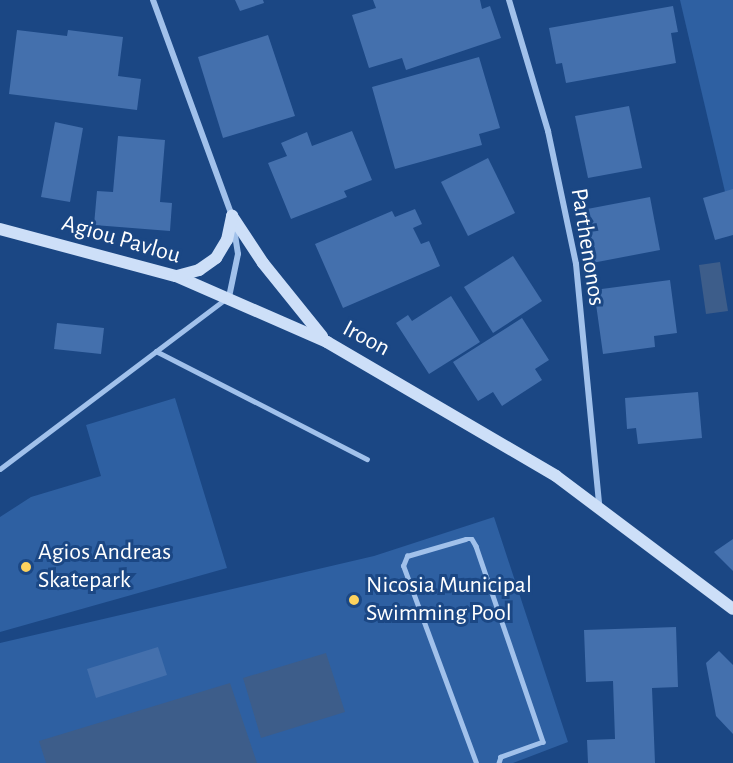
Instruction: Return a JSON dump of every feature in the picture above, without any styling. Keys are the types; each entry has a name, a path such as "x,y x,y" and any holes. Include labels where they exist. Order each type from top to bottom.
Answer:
{"main road":[{"path":"176,276 199,270 216,258 227,240 232,216"},
{"path":"232,216 279,285 327,342"},
{"name":"Agiou Pavlou","path":"0,229 176,276 229,297"},
{"name":"Iroon","path":"229,297 327,342 477,426 599,505 733,609"}],"street":[{"path":"153,0 232,216 238,254 229,297"},
{"name":"Parthenonos","path":"509,0 548,131 576,264 599,505"}],"lane":[{"path":"0,469 229,297"},
{"path":"156,351 367,459"},
{"path":"476,763 403,566 407,556 466,539 472,539 476,546 543,742 501,757 499,763"}],"shaded area":[{"path":"680,0 733,0 733,215 726,196"},
{"path":"720,262 728,311 706,314 699,265"},
{"path":"175,398 227,568 0,632 0,517 31,497 101,476 86,425"},
{"name":"Nicosia Municipal Swimming Pool","path":"494,517 568,742 513,763 0,763 0,643 374,556"},
{"path":"326,653 345,712 261,738 243,678"},
{"path":"230,683 257,763 46,763 39,741"}],"building":[{"path":"235,0 263,0 264,3 240,11"},
{"path":"373,0 480,0 482,9 490,6 501,38 406,70 402,58 369,68 352,15 376,8"},
{"path":"673,6 678,32 671,33 676,63 566,83 562,63 556,64 549,28"},
{"path":"17,30 67,36 68,30 123,37 118,76 141,79 137,110 9,94"},
{"path":"268,35 295,116 223,138 198,57"},
{"path":"479,57 500,128 479,134 482,145 395,169 372,87"},
{"path":"629,106 642,168 588,178 575,116"},
{"path":"55,122 83,128 70,202 41,197"},
{"path":"352,131 372,180 344,191 347,197 291,219 268,163 287,156 281,143 307,132 312,146"},
{"path":"118,136 165,140 160,202 172,203 170,231 94,225 97,191 113,192"},
{"path":"488,158 515,213 468,236 441,182"},
{"path":"733,189 733,235 715,240 703,198"},
{"path":"650,197 660,250 592,263 582,210"},
{"path":"415,209 422,224 413,228 421,244 429,241 440,266 343,308 315,244 392,211 395,217"},
{"path":"513,256 542,301 493,333 464,287"},
{"path":"670,280 677,333 654,336 655,347 603,354 594,290"},
{"path":"451,296 480,342 429,374 396,323 408,315 412,321"},
{"path":"522,318 549,360 535,369 542,380 502,406 493,392 478,401 453,362"},
{"path":"57,323 104,328 101,354 54,349"},
{"path":"698,392 702,438 638,444 636,428 627,429 625,398"},
{"path":"733,539 733,571 714,552"},
{"path":"676,627 678,687 652,688 655,763 588,763 587,740 615,739 613,681 586,682 584,630"},
{"path":"158,647 167,675 96,698 87,669"},
{"path":"719,651 733,665 733,734 716,716 706,663"}],"place":[{"name":"Agios Andreas Skatepark","path":"26,567"},
{"name":"Nicosia Municipal Swimming Pool","path":"354,600"}]}
